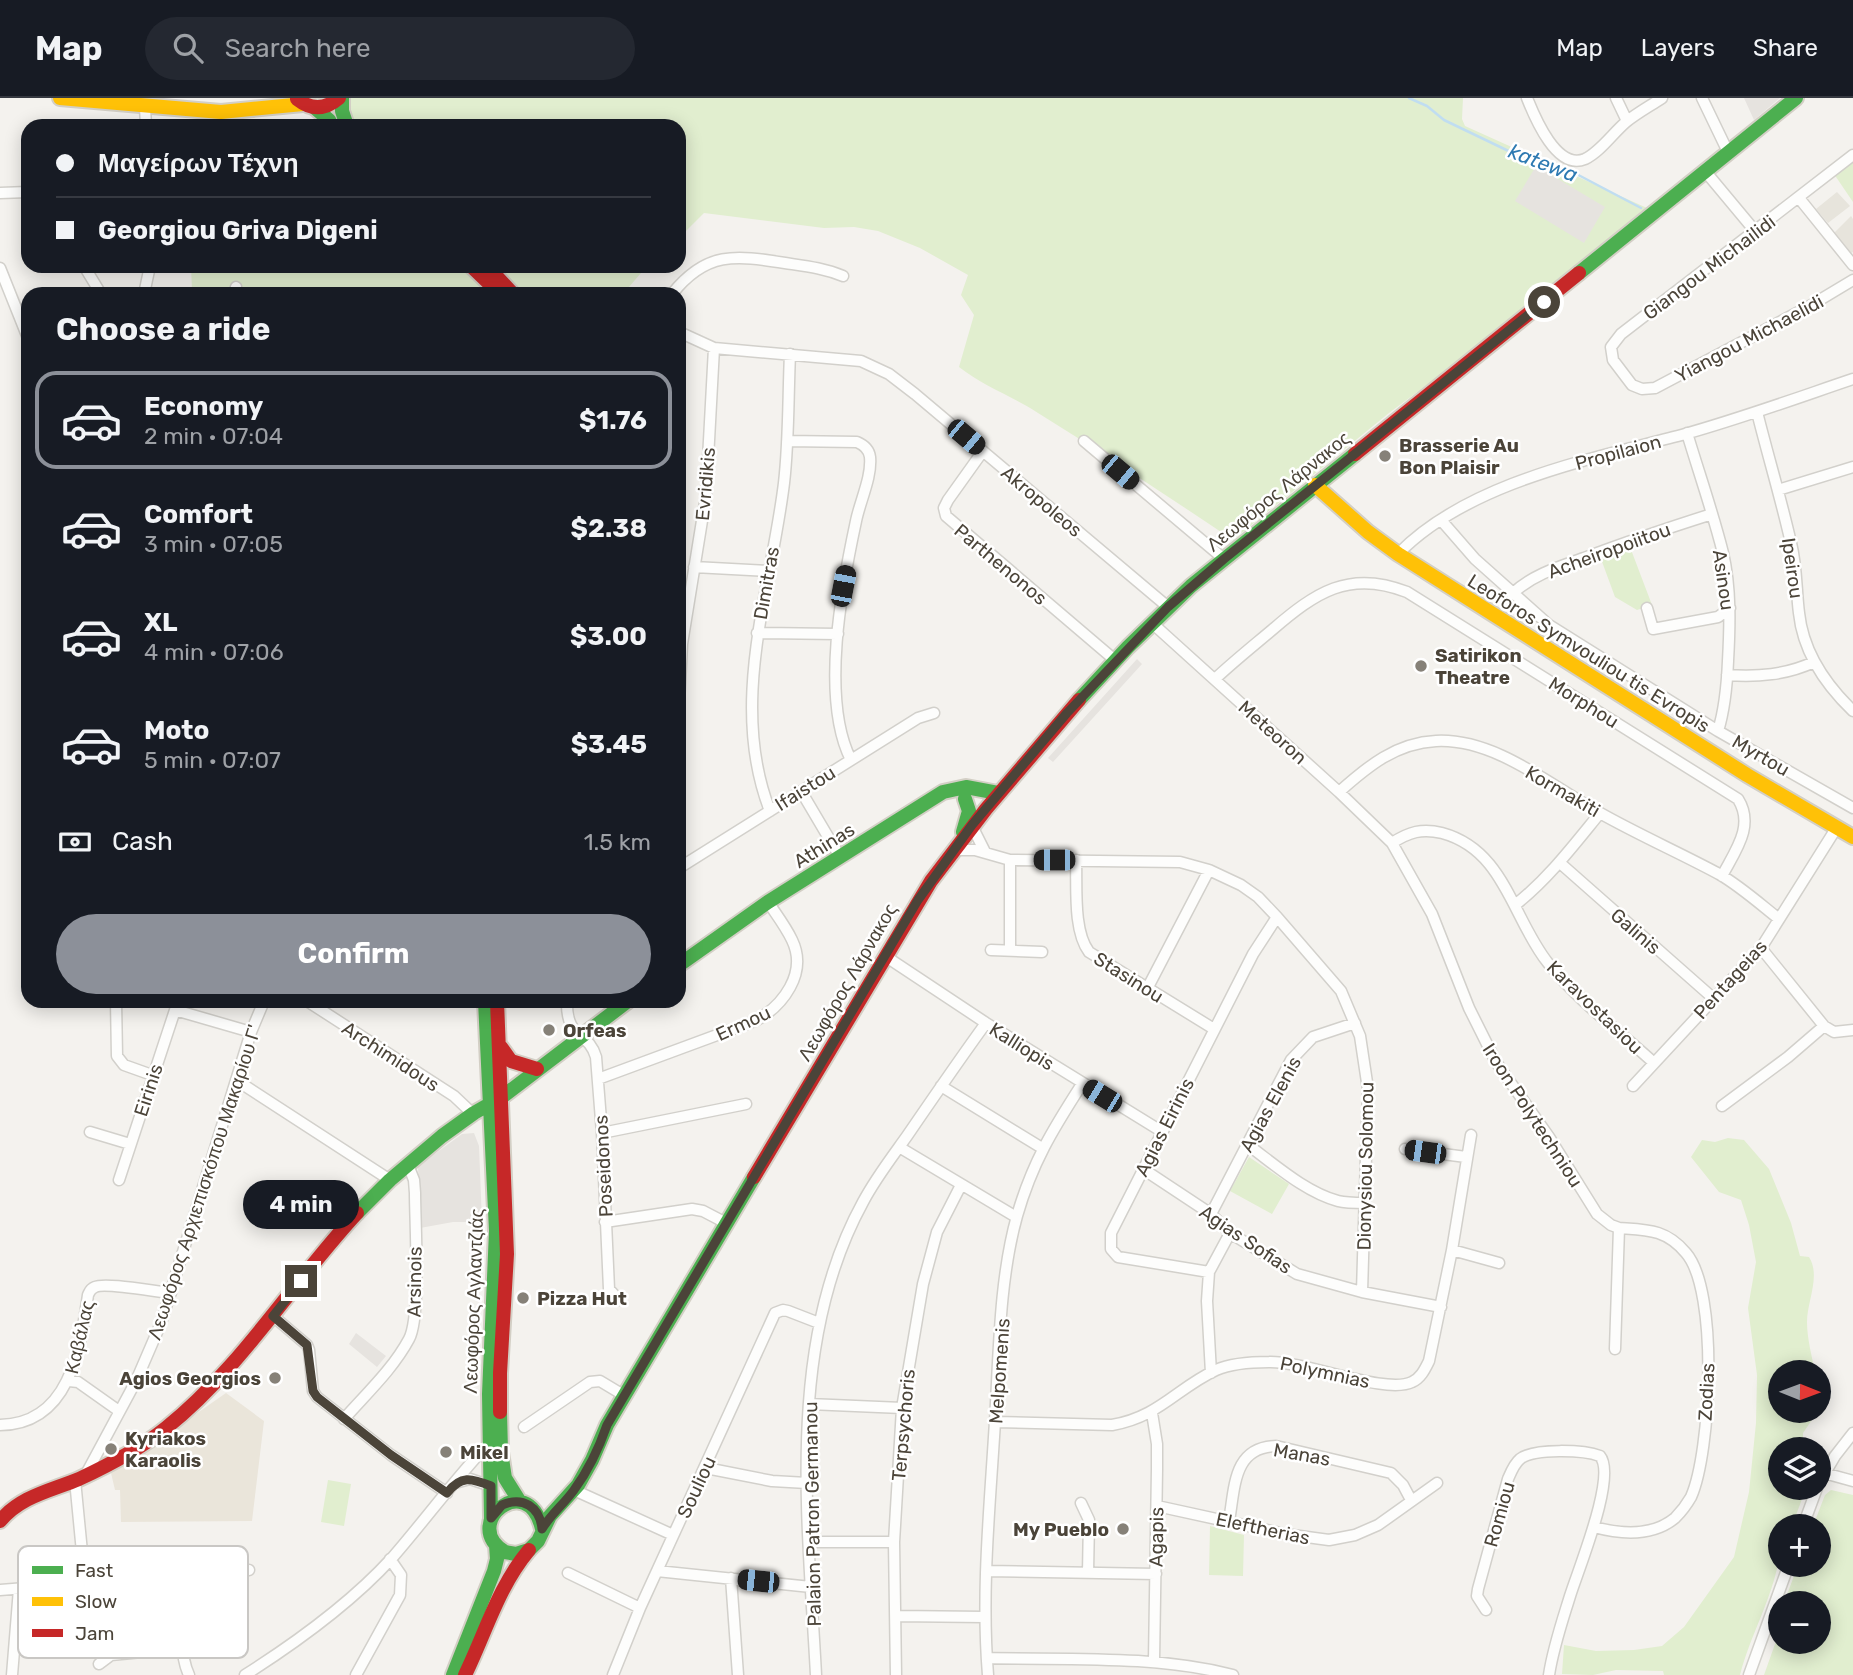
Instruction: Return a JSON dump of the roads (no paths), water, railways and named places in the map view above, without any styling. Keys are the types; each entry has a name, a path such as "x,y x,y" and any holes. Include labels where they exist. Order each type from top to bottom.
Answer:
{"main road":[{"path":"60,98 221,112 305,103 329,106 340,98 345,119"},
{"name":"Λεωφόρος Λάρνακος","path":"465,1675 503,1585 513,1568 537,1542 551,1515 574,1490 595,1454 607,1425 932,877 998,793 1067,713 1168,607 1315,485 1796,98"},
{"path":"305,103 328,119"},
{"path":"478,273 493,287"},
{"path":"494,273 506,287"},
{"name":"Leoforos Symvouliou tis Evropis","path":"1315,485 1368,532 1398,554 1701,746 1853,837"},
{"name":"Athinas","path":"686,960 768,902 936,798 946,789 959,786 998,793"},
{"path":"936,798 951,795 965,799 984,811"},
{"path":"957,845 969,811 965,799"},
{"name":"Λεωφόρος Αγλαντζιάς","path":"486,1008 507,1254 500,1373 501,1452 505,1478 525,1503"},
{"name":"Λεωφόρος Αγλαντζιάς","path":"491,1518 489,1394 496,1231 491,1136 499,1039 497,1008"},
{"path":"1,1518 30,1497 122,1457 166,1429 212,1387 343,1228 390,1180 467,1118 495,1101 618,1008"},
{"path":"499,1039 506,1058 520,1066 537,1069"},
{"path":"467,1118 482,1124 491,1136"},
{"name":"Λεωφόρος Λάρνακος","path":"491,1518 502,1505 551,1500 563,1489 607,1425"},
{"path":"525,1503 539,1515 542,1529"},
{"path":"453,1675 497,1559 496,1545 491,1534 491,1518"},
{"path":"496,1545 503,1551 514,1554 529,1550"}],"street":[{"path":"1527,98 1552,145 1563,158 1570,160 1587,159 1627,121 1662,98"},
{"path":"1616,98 1627,121"},
{"path":"1702,98 1728,152"},
{"path":"145,107 146,119"},
{"name":"Giangou Michailidi","path":"1642,389 1627,380 1613,360 1610,351 1621,334 1853,155"},
{"path":"1705,170 1755,231"},
{"path":"0,193 21,192"},
{"path":"1799,198 1853,265"},
{"path":"679,287 697,269 708,263 734,257 827,270 843,276"},
{"path":"0,268 21,320"},
{"name":"Yiangou Michaelidi","path":"1642,389 1661,385 1853,281"},
{"name":"Akropoleos","path":"686,335 714,348 852,359 881,369 1168,607"},
{"name":"Evridikis","path":"686,614 706,496 714,348"},
{"name":"Dimitras","path":"770,811 760,785 755,749 753,695 757,633 784,483 790,354"},
{"name":"Propilaion","path":"1398,554 1413,539 1470,503 1553,470 1757,412 1853,379"},
{"name":"Ipeirou","path":"1757,412 1794,557 1800,623 1814,662 1834,691 1853,711"},
{"name":"Asinou","path":"1687,433 1723,554 1730,608 1725,706 1718,731"},
{"path":"787,441 857,442 870,454 840,602 838,634 837,707 841,738 851,760"},
{"path":"1084,441 1224,559"},
{"name":"Parthenonos","path":"983,451 948,500 944,508 946,516 1116,661"},
{"path":"1777,490 1853,467"},
{"name":"Acheiropoiitou","path":"1512,594 1526,582 1548,571 1712,514"},
{"name":"Myrtou","path":"1441,520 1475,559 1549,625 1718,731 1853,808"},
{"path":"694,567 768,571"},
{"name":"Morphou","path":"1215,679 1301,606 1329,589 1357,583 1384,583 1407,592 1738,799 1745,813 1745,830 1722,876"},
{"path":"1647,608 1653,629 1718,617 1730,608"},
{"name":"Meteoron","path":"1152,623 1392,843"},
{"path":"757,633 838,634"},
{"path":"1727,675 1780,673 1797,670 1814,662"},
{"name":"Ifaistou","path":"686,864 918,718 934,713"},
{"name":"Kormakiti","path":"1339,792 1370,766 1396,750 1422,743 1452,741 1479,746 1722,876 1779,919"},
{"path":"801,791 840,857"},
{"path":"1515,905 1534,891 1560,863 1600,813"},
{"path":"972,825 985,852"},
{"name":"Pentageias","path":"1633,1086 1761,948 1837,827"},
{"name":"Karavostasiou","path":"1392,843 1411,832 1428,830 1464,842 1482,854 1497,874 1548,964 1580,998 1654,1063"},
{"name":"Iroon Polytechniou","path":"1392,843 1432,914 1469,1008 1496,1062 1549,1137 1597,1214 1619,1228"},
{"name":"Dionysiou Solomou","path":"957,845 1010,860 1180,862 1209,870 1241,885 1278,917 1341,991 1365,1055 1368,1081 1362,1292"},
{"path":"1010,860 1010,950"},
{"name":"Stasinou","path":"1076,860 1079,923 1084,946 1101,961 1214,1029"},
{"name":"Galinis","path":"1560,863 1713,998"},
{"path":"1147,989 1209,870"},
{"name":"Ermou","path":"598,1079 755,1021 777,1007 790,989 797,960 792,939 768,902"},
{"name":"Agias Eirinis","path":"1209,1272 1124,1259 1114,1254 1110,1241 1111,1233 1253,954 1278,917"},
{"path":"1761,948 1824,1026 1840,1033 1853,1030"},
{"path":"991,950 1042,952"},
{"name":"Kalliopis","path":"885,956 986,1023 1161,1132"},
{"path":"116,1008 117,1056 124,1065 152,1075"},
{"name":"Eirinis","path":"119,1180 176,1008"},
{"path":"185,1008 251,1032"},
{"name":"Λεωφόρος Αρχιεπισκόπου Μακαρίου Γ'","path":"80,1477 149,1353 171,1293 251,1032 261,1008"},
{"name":"Archimidous","path":"318,1008 454,1096 467,1118"},
{"name":"Poseidonos","path":"568,1008 569,1024 594,1051 602,1133 609,1289 619,1300"},
{"name":"Palaion Patron Germanou","path":"816,1675 807,1483 809,1404 818,1323 838,1259 862,1202 986,1023"},
{"name":"Agias Elenis","path":"1211,1214 1284,1071 1298,1051 1313,1037 1355,1023"},
{"path":"1722,1106 1788,1057 1824,1026"},
{"path":"236,1080 390,1180"},
{"name":"Melpomenis","path":"988,1675 984,1617 986,1571 1006,1276 1017,1217 1042,1148 1082,1084"},
{"path":"941,1086 1042,1148"},
{"path":"602,1133 746,1104"},
{"path":"90,1132 130,1144"},
{"name":"Polymnias","path":"995,1422 1112,1425 1126,1422 1152,1413 1211,1373 1229,1366 1271,1361 1391,1386 1414,1381 1423,1373 1429,1361 1452,1250 1471,1135"},
{"path":"1248,1145 1325,1196 1344,1202 1365,1203"},
{"path":"899,1147 1017,1217"},
{"path":"1405,1149 1466,1157"},
{"name":"Arsinois","path":"344,1419 393,1364 412,1331 415,1194 414,1180 408,1165"},
{"name":"Agias Sofias","path":"1143,1169 1211,1214 1230,1233 1297,1274 1362,1292 1441,1307"},
{"name":"Terpsychoris","path":"896,1675 894,1542 902,1408 923,1284 937,1233 961,1185"},
{"path":"605,1222 696,1209 726,1223"},
{"path":"1615,1349 1619,1228"},
{"name":"Zodias","path":"1594,1527 1616,1532 1635,1532 1657,1528 1676,1517 1691,1497 1695,1483 1707,1399 1706,1323 1702,1289 1695,1267 1685,1252 1663,1235 1645,1228 1619,1228"},
{"path":"1211,1373 1207,1301 1209,1272 1230,1233"},
{"path":"1452,1250 1499,1264"},
{"name":"Καβάλας","path":"0,1425 15,1424 37,1415 69,1381 78,1354 91,1289 100,1285 171,1293"},
{"name":"Souliou","path":"612,1675 771,1319 778,1311 788,1311 818,1323"},
{"path":"273,1316 307,1345 313,1391 317,1397 447,1493"},
{"path":"69,1381 78,1382 119,1411"},
{"path":"524,1427 590,1382 600,1381 625,1396"},
{"path":"809,1404 902,1408"},
{"name":"Agapis","path":"1152,1413 1157,1444 1154,1661"},
{"path":"1831,1463 1853,1433"},
{"path":"245,1675 262,1670 325,1619 390,1559 489,1443"},
{"name":"Manas","path":"1229,1521 1241,1465 1250,1453 1267,1446 1381,1470 1396,1477 1411,1500"},
{"name":"Romiou","path":"1486,1610 1479,1600 1478,1589 1508,1479 1517,1462 1525,1456 1550,1452 1592,1453 1602,1458 1604,1474 1594,1527"},
{"path":"706,1468 772,1481 807,1483"},
{"path":"1831,1475 1853,1481"},
{"path":"80,1477 83,1546"},
{"path":"455,1483 470,1479 491,1486"},
{"name":"Eleftherias","path":"1157,1506 1298,1537 1329,1541 1366,1532 1437,1483"},
{"path":"574,1490 673,1535"},
{"path":"1081,1503 1089,1520 1088,1573"},
{"path":"1549,1675 1562,1620 1594,1527"},
{"path":"810,1542 894,1542"},
{"path":"356,1675 401,1590 401,1575 390,1559"},
{"path":"657,1571 811,1587"},
{"path":"986,1571 1156,1574"},
{"path":"568,1573 640,1608"},
{"path":"1749,1675 1784,1577"},
{"path":"731,1578 738,1675"},
{"path":"0,1590 18,1589"},
{"path":"12,1675 18,1601"},
{"path":"896,1616 984,1617"},
{"path":"99,1664 107,1658"},
{"path":"987,1658 1154,1661 1205,1667 1233,1675"}],"waterway":[{"name":"katewa","path":"1409,98 1427,106 1444,120 1532,163 1567,169 1641,208"}],"place":[{"name":"Brasserie Au Bon Plaisir","path":"1385,456"},
{"name":"Satirikon Theatre","path":"1421,666"},
{"name":"Orfeas","path":"549,1030"},
{"name":"Pizza Hut","path":"523,1298"},
{"name":"Agios Georgios","path":"275,1378"},
{"name":"Kyriakos Karaolis","path":"111,1449"},
{"name":"Mikel","path":"446,1452"},
{"name":"My Pueblo","path":"1123,1529"}]}
